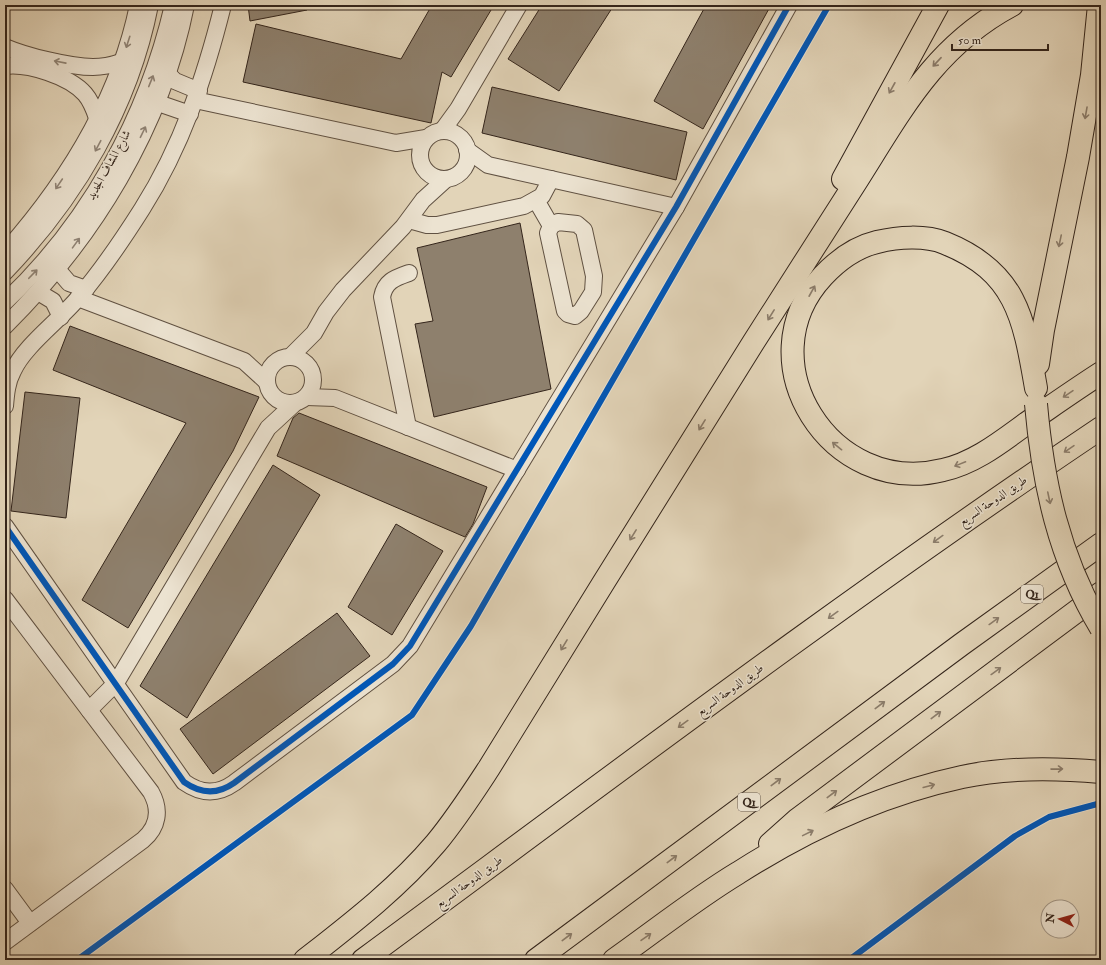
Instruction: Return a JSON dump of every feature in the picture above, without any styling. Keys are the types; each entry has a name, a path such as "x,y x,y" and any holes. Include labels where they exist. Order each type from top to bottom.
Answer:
{"highway":[{"path":"792,282 857,152 938,5"},
{"path":"305,960 361,917 405,876 436,843 464,806 792,282 906,105 930,70 948,50 972,30 1012,5"},
{"path":"1036,396 1043,330 1078,157 1091,82 1099,5"},
{"path":"1101,372 976,457 944,470 924,473 897,472 873,466 850,456 828,439 814,421 802,400 795,375 793,345 800,313 814,286 835,263 865,245 890,239 913,237 942,242 959,249 981,263 999,279 1014,299 1024,324 1036,396 1040,454 1055,519 1077,582 1101,628"},
{"name":"طريق الدوحة السريع","path":"363,960 975,512 1101,428"},
{"name":"Q1","path":"536,960 956,649 1101,544"},
{"path":"738,873 798,819 1101,593"},
{"path":"614,960 738,873 800,838 869,805 908,792 963,777 1012,771 1063,769 1101,772"}],"street":[{"path":"5,252 38,214 82,147 97,118 121,62 138,5"},
{"name":"شارع المشاف الجديد","path":"5,272 65,202 95,152 126,88 138,53 150,5"},
{"name":"شارع المشاف الجديد","path":"5,302 58,244 107,173 128,134 156,68 173,5"},
{"path":"5,326 38,292 57,269 112,190 158,102 168,74 186,5"},
{"path":"5,406 8,383 18,362 62,317 82,293 127,232 152,193 167,165 195,102 213,47 223,5"},
{"path":"158,102 195,102 396,142 426,138 442,131 458,109 519,5"},
{"path":"5,526 184,782 193,788 204,792 215,792 225,789 402,655 420,631 676,207 789,5"},
{"path":"5,47 24,54 92,67 106,66 121,62"},
{"path":"5,66 19,65 30,67 72,84 90,101 97,118"},
{"path":"168,74 195,102"},
{"path":"458,109 458,136 468,150 488,165 676,207"},
{"path":"442,131 458,136"},
{"path":"423,200 424,168 420,150 426,138"},
{"path":"396,142 439,180 451,179 462,171 488,165"},
{"path":"462,171 467,161 468,150"},
{"path":"409,220 427,225 446,224 524,206 536,200 546,192 552,179"},
{"path":"268,428 269,371 314,333 326,312 343,290 409,220 423,200 445,180"},
{"path":"536,200 551,226"},
{"path":"558,222 577,224 582,227 585,233 595,287 581,311 575,316 568,314 565,311 548,234 551,226 558,222"},
{"path":"57,269 69,283 82,293 244,361 269,388 278,401 335,398 517,470"},
{"path":"408,427 382,297 389,282 409,273"},
{"path":"38,292 53,301 62,317"},
{"path":"89,710 116,683 268,428 313,387 312,372 314,333"},
{"path":"244,361 300,359 335,398"},
{"path":"5,942 143,840 153,829 156,822 157,806 151,792 7,605"},
{"path":"5,889 30,923"}],"building":[{"path":"248,5 306,5 307,10 250,21"},
{"path":"432,5 494,5 451,77 442,72 431,123 243,82 256,24 401,59"},
{"path":"542,5 614,5 559,91 508,59"},
{"path":"706,5 771,5 703,129 654,101"},
{"path":"492,87 687,132 676,180 482,133"},
{"path":"520,223 551,389 434,417 415,324 433,321 417,248"},
{"path":"70,326 259,397 233,451 128,628 82,600 186,423 53,370"},
{"path":"25,392 80,398 66,518 11,511"},
{"path":"299,413 487,487 473,524 465,537 277,456 293,418"},
{"path":"273,465 320,495 187,718 140,686"},
{"path":"396,524 443,551 392,635 348,607"},
{"path":"337,613 370,656 213,774 180,729"}],"cycle path":[{"path":"5,526 184,782 197,789 209,792 228,787 393,664 410,646 676,207 789,5"},
{"path":"77,960 412,715 471,626 829,5"},
{"path":"849,960 1015,836 1049,817 1101,803"}]}
